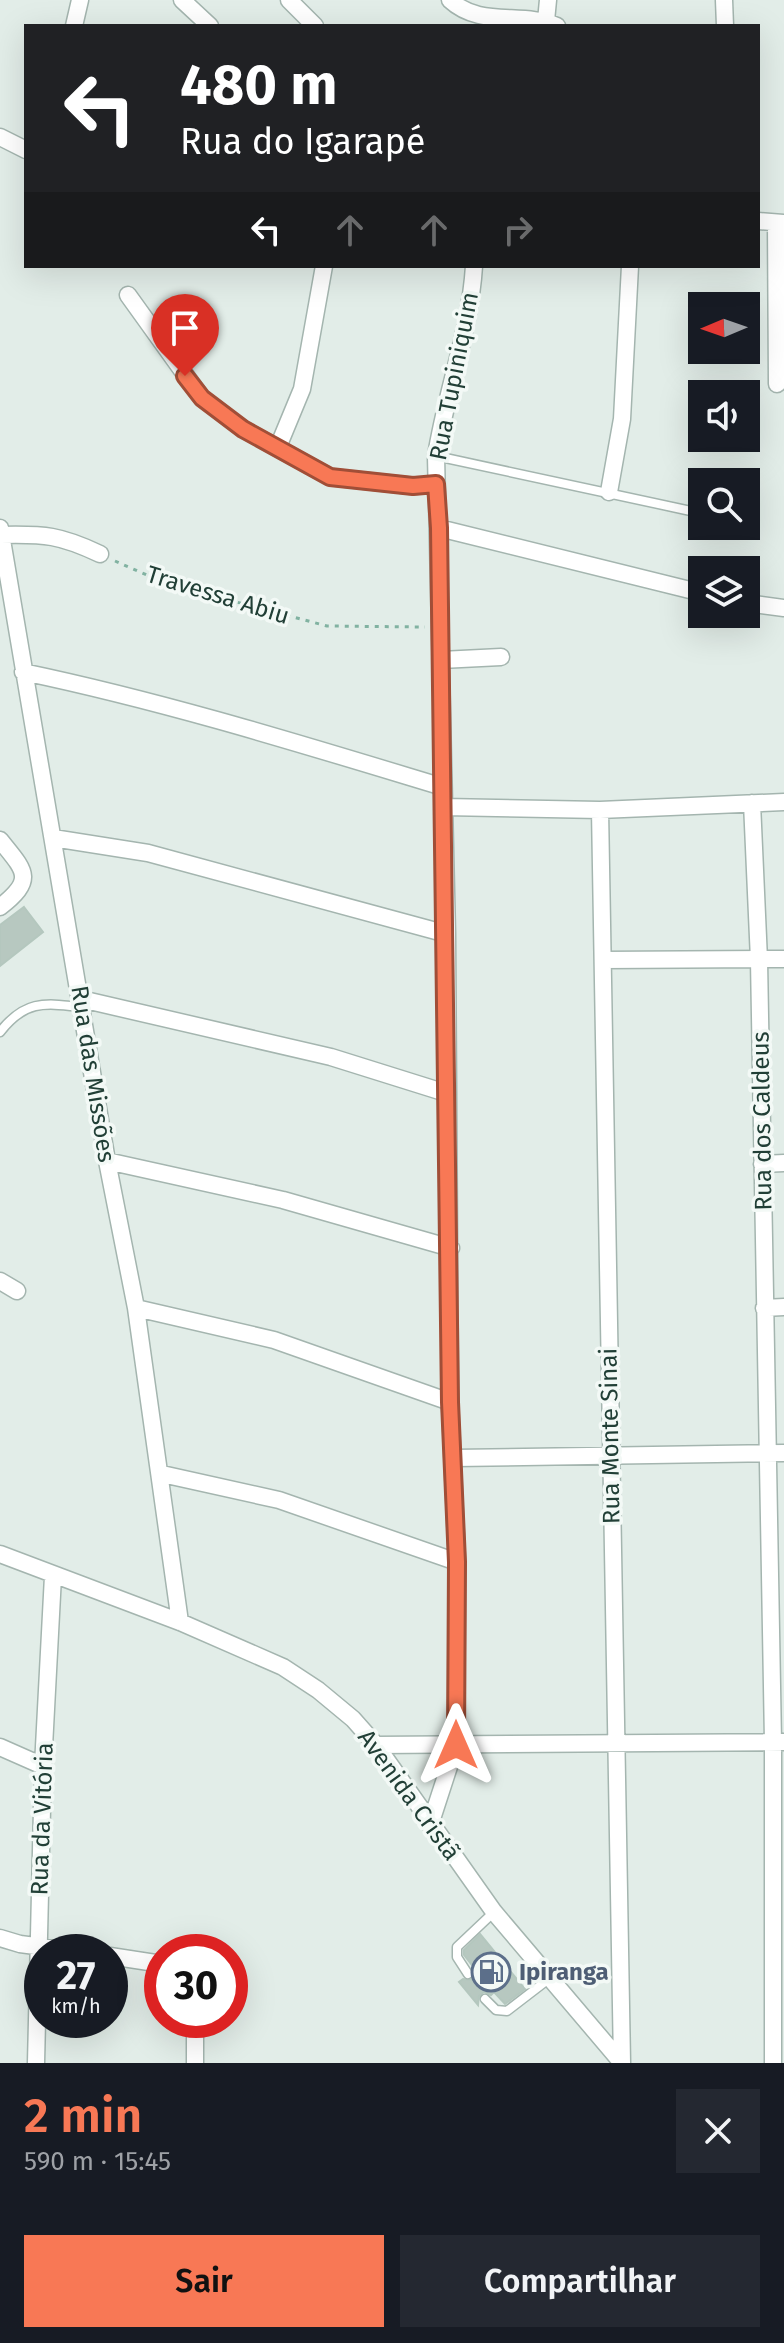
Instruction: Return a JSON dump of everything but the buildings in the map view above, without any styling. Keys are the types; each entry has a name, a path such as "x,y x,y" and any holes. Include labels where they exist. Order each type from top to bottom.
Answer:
{"street":[{"path":"74,24 80,0"},
{"path":"182,0 208,24"},
{"path":"289,0 313,24"},
{"path":"450,0 465,12 478,16 551,24 548,0"},
{"path":"724,0 725,24"},
{"path":"0,137 24,149"},
{"path":"760,221 780,223 777,384"},
{"path":"278,447 302,389 324,268"},
{"name":"Rua Tupiniquim","path":"430,1825 456,1745 457,1562 450,1402 447,934 436,456 442,416 467,323 474,268"},
{"path":"609,492 622,419 630,268"},
{"path":"128,295 202,398 243,429 330,477 401,485 436,484"},
{"name":"Rua das Missões","path":"0,528 107,1161 136,1308 162,1474 180,1622"},
{"path":"439,528 688,590"},
{"path":"1,535 46,534 66,538 100,554"},
{"path":"760,605 784,608"},
{"path":"441,660 501,657"},
{"path":"23,672 128,694 215,717 443,787"},
{"path":"444,807 600,810 784,802"},
{"name":"Rua dos Caldeus","path":"752,803 759,960 766,1454 778,1742 773,2063"},
{"name":"Rua Monte Sinai","path":"600,810 622,2063"},
{"path":"53,838 148,853 447,934"},
{"path":"0,840 23,869 25,881 18,893 0,907"},
{"path":"603,960 784,959"},
{"path":"82,1003 331,1057 446,1093"},
{"path":"107,1161 283,1200 451,1248"},
{"path":"762,1164 784,1163"},
{"path":"0,1281 17,1291"},
{"path":"764,1308 784,1307"},
{"path":"136,1308 274,1340 450,1402"},
{"path":"454,1458 784,1453"},
{"path":"162,1474 279,1500 457,1562"},
{"name":"Avenida Cristã","path":"0,1554 180,1622 283,1667 341,1709 376,1745 494,1912 622,2063"},
{"name":"Rua da Vitória","path":"38,1934 53,1576"},
{"path":"376,1745 778,1742"},
{"path":"0,1747 43,1766"},
{"path":"0,1938 24,1944"},
{"name":"Rua da Vitória","path":"36,2038 36,2063"},
{"path":"195,2038 195,2063"}],"lane":[{"path":"436,456 688,510"},
{"path":"0,1032 21,1010 50,1003 82,1003"},
{"path":"468,1974 457,1957 457,1947 494,1912"},
{"path":"485,1999 496,2010 507,2011 550,1978"}],"path":[{"name":"Travessa Abiu","path":"100,554 165,583 327,626 441,628"}],"place":[{"name":"Ipiranga","path":"491,1972"}],"route":[{"path":"185,376 202,398 243,429 330,477 413,486 436,484 447,934 450,1402 457,1562 456,1745"}]}
